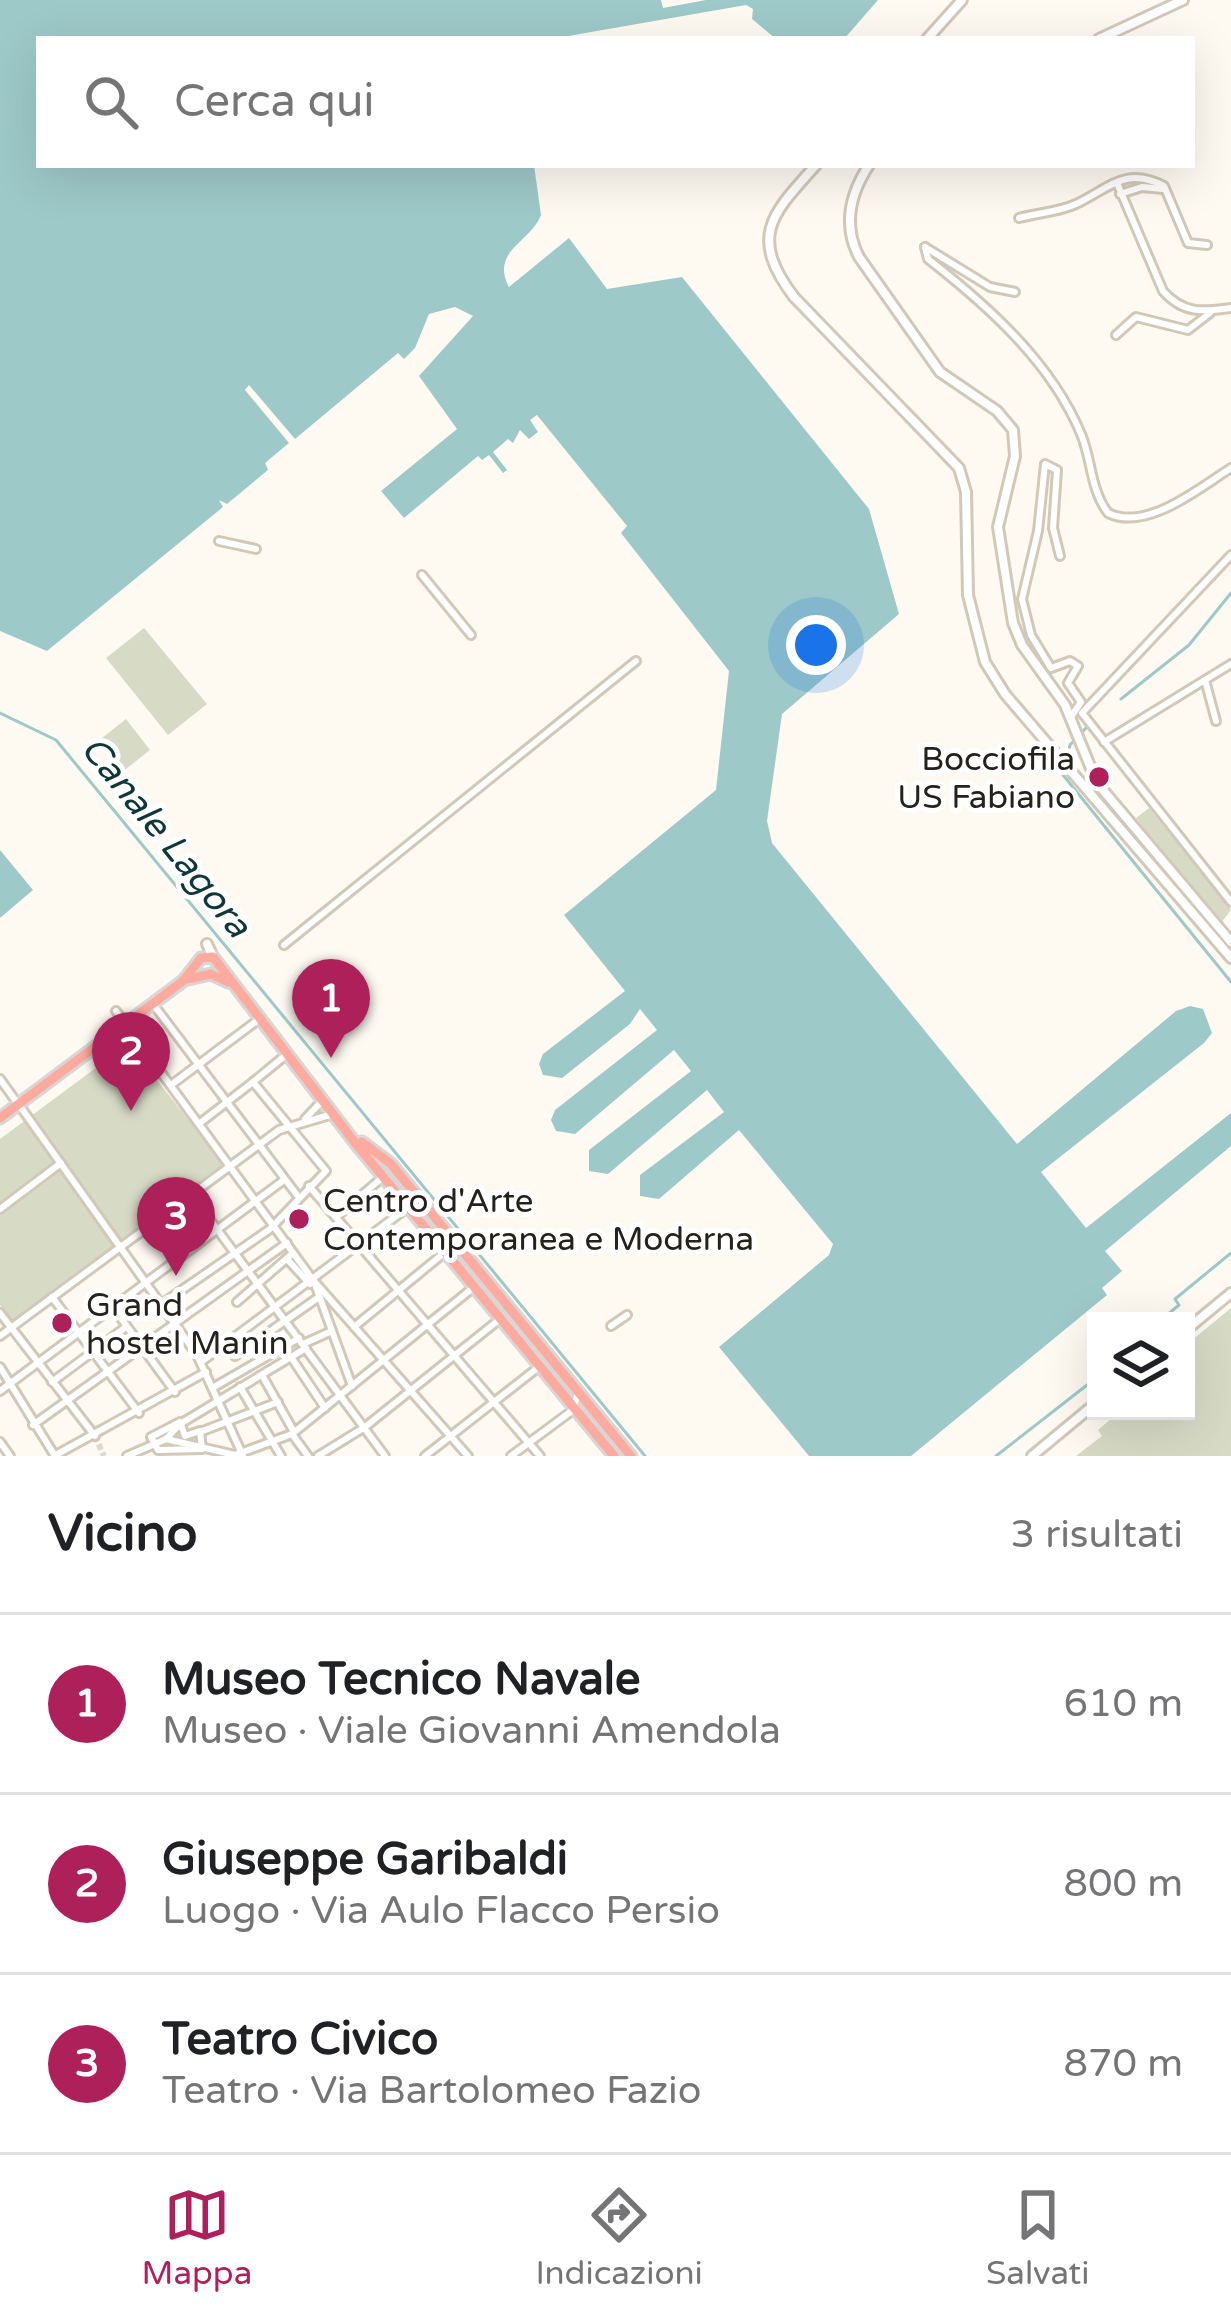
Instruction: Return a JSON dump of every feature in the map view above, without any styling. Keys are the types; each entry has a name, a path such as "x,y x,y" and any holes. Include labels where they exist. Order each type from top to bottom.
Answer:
{"main road":[{"path":"931,36 962,0"},
{"path":"1105,36 1183,0"},
{"path":"813,168 771,218 770,251 779,275 959,468 968,517 964,578 986,662 1005,694 1231,960"},
{"path":"867,168 850,212 850,236 859,257 940,372 1003,415 1015,437 998,527 1013,623 1072,717 1088,768 1231,942"},
{"path":"0,1122 207,965 232,986 614,1456"},
{"path":"353,1137 391,1165 631,1456"},
{"path":"1195,1323 1231,1293"},
{"path":"1032,1456 1087,1410"}],"street":[{"path":"1019,218 1076,204 1108,183 1135,176 1166,190 1189,243 1207,245"},
{"path":"1117,183 1163,291 1186,310 1231,308"},
{"path":"1120,194 1150,186 1166,190"},
{"path":"1015,292 990,287 924,248 928,259 989,305 1058,392 1083,439 1097,495 1117,518 1155,512 1231,468"},
{"path":"1117,335 1136,317 1189,330 1212,311"},
{"path":"1060,556 1052,509 1057,472 1048,463 1042,467 1039,531 1022,599 1031,635 1051,668 1070,662 1078,666 1068,682 1081,702 1072,717"},
{"path":"219,542 256,549"},
{"path":"1231,555 1171,624 1084,708 1084,717 1231,902"},
{"path":"422,574 471,635"},
{"path":"284,945 636,662"},
{"path":"1104,742 1230,664 1231,675"},
{"path":"1205,680 1216,721"},
{"path":"153,1004 298,1201 236,1253 163,1303"},
{"path":"116,1011 232,1165 287,1243 291,1256 468,1456"},
{"path":"171,1085 259,1020"},
{"path":"200,1123 286,1054"},
{"path":"0,1079 163,1303 221,1400 242,1454"},
{"path":"254,1082 326,1167 297,1195"},
{"path":"0,1336 258,1145 302,1121 323,1100"},
{"path":"302,1121 335,1114"},
{"path":"0,1209 61,1163"},
{"path":"336,1217 386,1174"},
{"path":"0,1391 284,1180"},
{"path":"309,1186 540,1456"},
{"path":"191,1195 385,1456"},
{"path":"201,1362 277,1310 403,1211"},
{"path":"33,1425 287,1243"},
{"path":"354,1327 448,1250"},
{"path":"237,1302 291,1256"},
{"path":"311,1281 352,1386"},
{"path":"166,1439 231,1455 293,1433 477,1284"},
{"path":"236,1356 318,1293"},
{"path":"52,1297 139,1413"},
{"path":"112,1306 175,1392"},
{"path":"0,1313 95,1436"},
{"path":"611,1326 627,1315"},
{"path":"317,1456 365,1427 502,1318"},
{"path":"52,1382 126,1327"},
{"path":"214,1387 332,1331"},
{"path":"202,1447 158,1450 152,1437 262,1375 303,1344"},
{"path":"249,1346 259,1362"},
{"path":"291,1357 325,1408"},
{"path":"426,1456 540,1366"},
{"path":"0,1367 53,1455 71,1450 206,1372"},
{"path":"262,1375 308,1456"},
{"path":"234,1376 281,1456"},
{"path":"511,1456 573,1409 578,1393"},
{"path":"181,1424 185,1436 278,1402"},
{"path":"127,1456 166,1439 181,1424"},
{"path":"182,1443 200,1432"},
{"path":"200,1432 202,1447"},
{"path":"0,1442 10,1456"},
{"path":"71,1450 78,1456"}],"green space":[{"path":"144,628 207,704 168,735 106,658"},
{"path":"126,719 150,750 121,773 97,742"},
{"path":"1149,808 1231,910 1220,924 1136,818"},
{"path":"128,1044 224,1164 12,1322 0,1305 0,1139"},
{"path":"1231,1308 1231,1456 1076,1456 1102,1436 1098,1430 1110,1420 1195,1420 1195,1338"}],"water":[{"path":"0,0 661,0 663,8 706,0 878,0 847,36 772,36 752,19 753,9 746,5 568,36 36,36 36,168 534,168 541,215 504,264 509,287 569,238 607,289 682,277 869,509 899,614 782,714 767,821 772,843 1017,1144 1176,1011 1190,1006 1203,1009 1212,1033 1204,1043 1041,1172 1086,1228 1231,1113 1231,1146 1105,1251 1122,1271 1102,1288 1107,1295 911,1456 809,1456 719,1347 829,1255 833,1244 739,1130 659,1199 640,1196 640,1175 724,1112 707,1090 608,1174 589,1171 589,1150 691,1071 674,1050 575,1134 556,1131 551,1120 555,1110 657,1030 640,1009 630,1024 562,1078 543,1075 539,1064 543,1054 625,991 564,915 716,790 729,671 621,533 627,526 537,415 530,420 538,432 529,439 520,430 513,443 508,439 493,452 507,470 503,473 489,455 482,460 478,456 404,518 381,491 457,429 419,376 473,316 455,307 429,314 415,348 404,359 398,353 295,439 249,385 245,390 289,443 265,463 268,470 227,504 219,500 223,507 47,651 0,631"},
{"path":"0,850 33,890 0,918"}],"waterway":[{"path":"1121,699 1189,645 1231,593"},
{"name":"Canale Lagora","path":"0,713 56,740 645,1456"},
{"path":"1067,758 1070,745 1086,728"},
{"path":"1063,775 1231,982"},
{"path":"1171,1312 1179,1305 1175,1299 1231,1253"},
{"path":"996,1456 1087,1385"}],"tunnel":[{"path":"95,1436 104,1456"}],"place":[{"name":"Bocciofila US Fabiano","path":"1099,777"},
{"name":"Museo Tecnico Navale","path":"331,1058"},
{"name":"Giuseppe Garibaldi","path":"131,1111"},
{"name":"Centro d'Arte Contemporanea e Moderna","path":"299,1219"},
{"name":"Teatro Civico","path":"176,1276"},
{"name":"Grand hostel Manin","path":"62,1323"}]}
